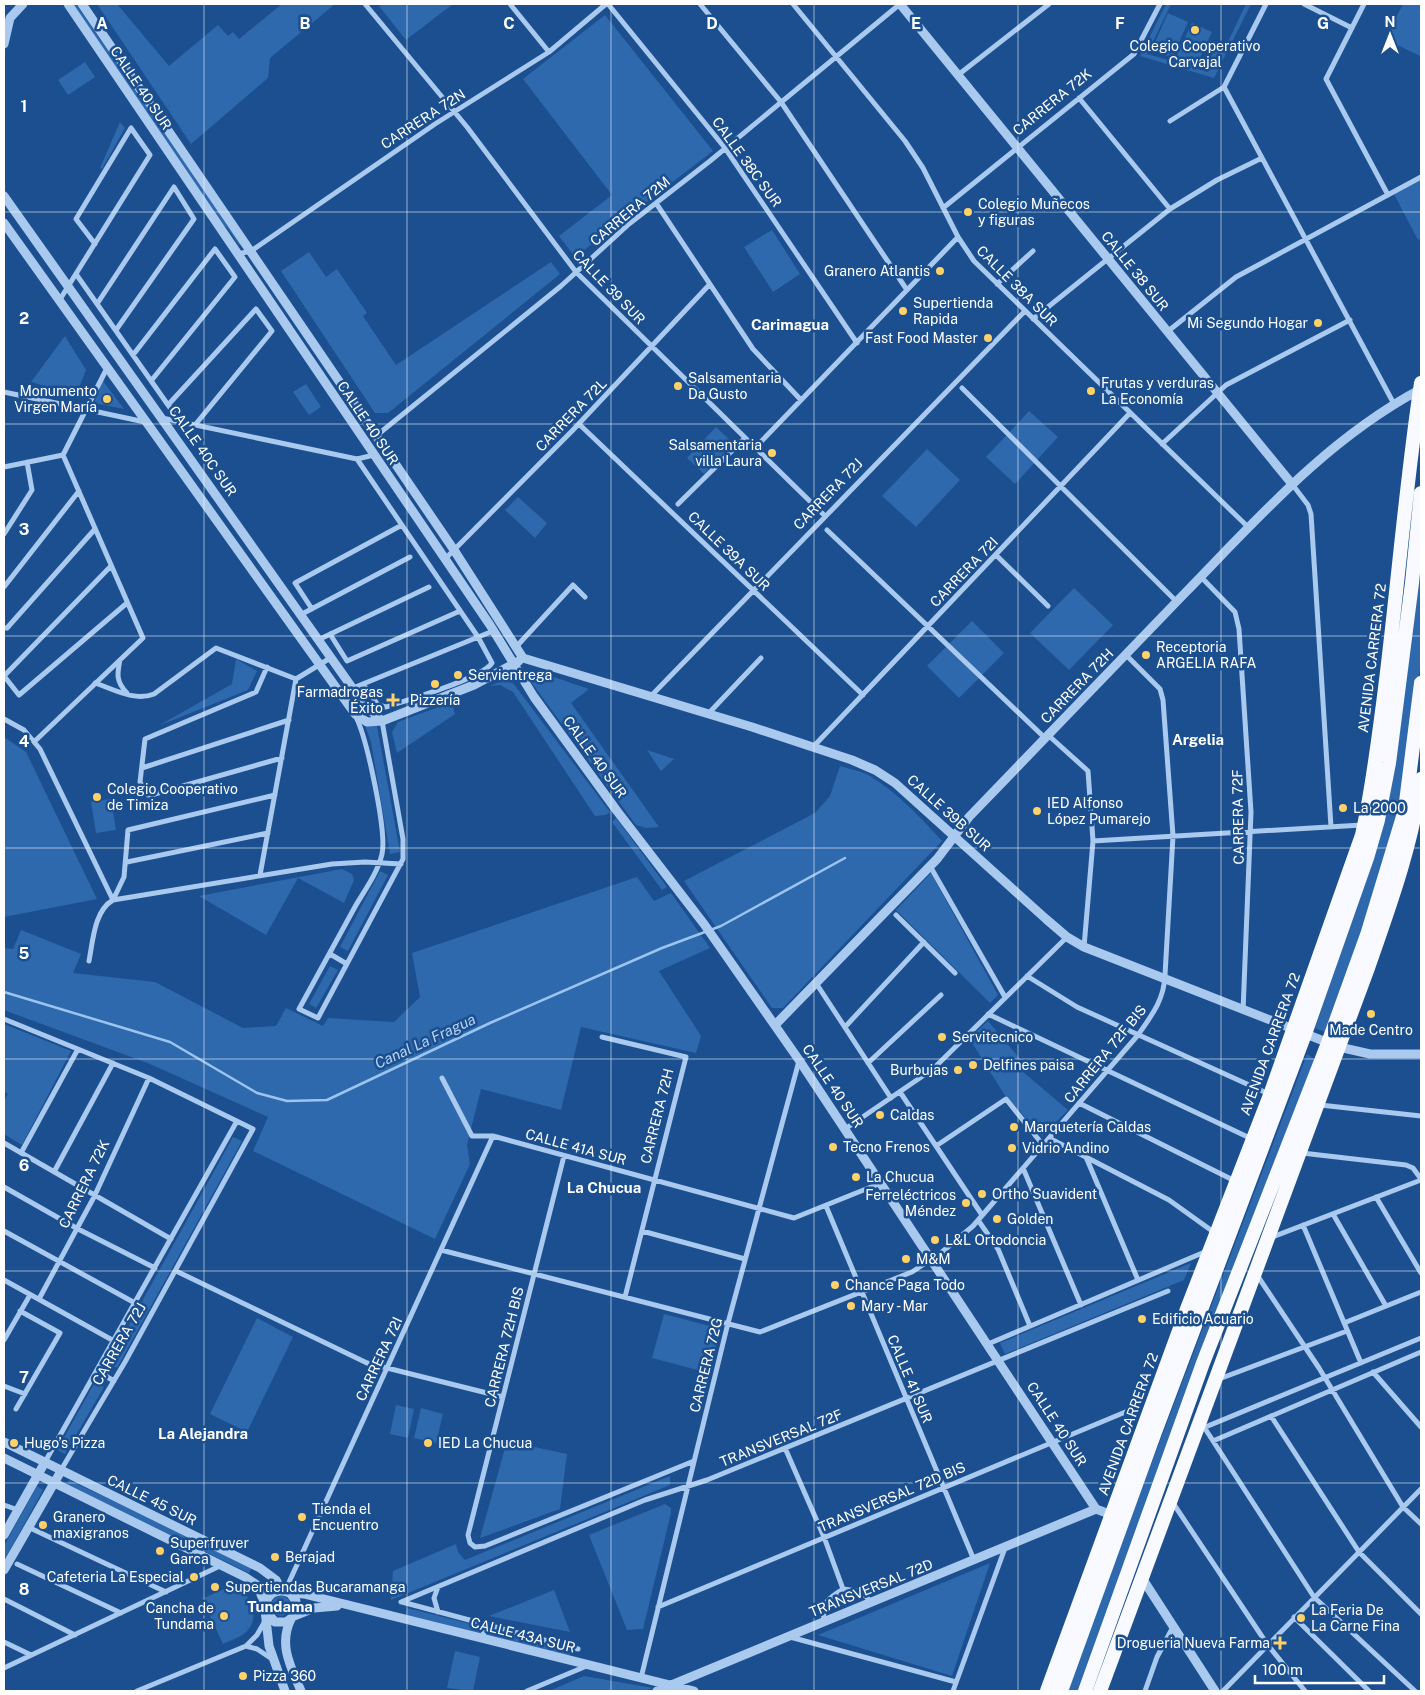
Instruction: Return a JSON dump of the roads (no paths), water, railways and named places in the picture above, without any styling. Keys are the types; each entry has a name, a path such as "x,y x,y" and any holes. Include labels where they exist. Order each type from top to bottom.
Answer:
{"highway":[{"name":"AVENIDA CARRERA 72","path":"1061,1691 1170,1389 1254,1175 1364,824 1372,790 1396,602 1412,444 1421,387"},
{"name":"AVENIDA CARRERA 72","path":"1048,1691 1216,1233 1270,1095 1299,1032 1367,858 1383,797 1411,592 1421,493"},
{"path":"1100,1691 1200,1429 1214,1381 1318,1105 1333,1045 1399,832 1409,787 1421,683"},
{"path":"1085,1691 1221,1318 1400,877 1418,820 1421,779"},
{"path":"1253,1139 1254,1175"},
{"path":"1221,1318 1247,1294"},
{"path":"1100,1691 1108,1632"},
{"path":"1048,1691 1076,1651"}],"street":[{"path":"4,44 5,27 10,18 24,4"},
{"name":"CALLE 40 SUR","path":"68,4 445,559 493,631 534,698 704,924 799,1060 1096,1509"},
{"name":"CALLE 40 SUR","path":"82,4 454,550 523,658"},
{"name":"CALLE 39 SUR","path":"365,4 455,112 576,272 825,516"},
{"path":"510,4 549,52"},
{"name":"CARRERA 72N","path":"238,254 251,251 455,112 549,52 607,4"},
{"name":"CALLE 38C SUR","path":"607,4 725,148 857,342"},
{"path":"700,4 781,102 907,290"},
{"name":"CALLE 38A SUR","path":"793,4 905,140 958,237 974,261 1248,527"},
{"name":"CARRERA 72M","path":"376,436 576,272 656,203 900,4"},
{"name":"CALLE 38 SUR","path":"900,4 1292,484"},
{"path":"958,75 1049,4"},
{"name":"CARRERA 72K","path":"943,208 1134,54 1160,4"},
{"path":"1170,121 1224,87 1266,4"},
{"path":"1304,4 1352,28"},
{"path":"1364,4 1326,79 1388,195"},
{"path":"1224,87 1394,404"},
{"path":"1079,98 1170,209"},
{"path":"59,301 69,286 76,274 95,244 150,155 131,128 76,219 95,244"},
{"path":"1033,318 1170,209 1217,180 1262,158"},
{"path":"1167,332 1236,277 1421,177"},
{"path":"97,304 174,187 194,219 116,330"},
{"name":"CALLE 40C SUR","path":"4,196 367,708 382,721"},
{"path":"656,203 753,349 801,400"},
{"path":"4,223 355,714 364,738 383,838 382,853 379,863 300,1009 318,1018 401,864 404,854 382,721"},
{"path":"755,448 958,237"},
{"path":"133,355 215,249 234,277 151,381"},
{"name":"CARRERA 72N","path":"244,264 251,251"},
{"path":"997,284 1033,251"},
{"name":"CALLE 40C SUR","path":"76,274 180,422"},
{"name":"CARRERA 72L","path":"445,559 579,424 710,284"},
{"path":"168,405 256,308 272,331 194,425"},
{"name":"CARRERA 72J","path":"651,696 1025,310"},
{"path":"1162,444 1216,392 1350,320"},
{"path":"63,455 107,368"},
{"name":"CARRERA 72H","path":"775,1025 930,866 955,838 969,817 1248,527 1338,442 1421,387"},
{"path":"962,388 1177,602"},
{"path":"4,392 146,423"},
{"name":"CARRERA 72I","path":"813,747 1130,413"},
{"path":"162,418 357,459 374,455"},
{"name":"CALLE 39A SUR","path":"579,424 863,695"},
{"path":"678,504 745,438"},
{"path":"4,467 63,455"},
{"path":"35,741 143,638 63,455"},
{"path":"357,459 492,660 488,668 462,680 382,707 363,684"},
{"path":"4,534 32,490 27,462"},
{"path":"185,478 198,468"},
{"path":"1292,484 1308,505 1311,514 1331,827"},
{"path":"4,588 79,492"},
{"path":"312,609 296,583 402,525"},
{"path":"5,628 95,529"},
{"path":"828,530 1047,737 1088,771 1093,841 1084,947"},
{"path":"996,555 1048,606"},
{"path":"302,614 410,557"},
{"path":"111,566 4,676 20,695 127,603"},
{"name":"CARRERA 72F","path":"1201,577 1234,612 1238,620 1251,832 1243,1010"},
{"path":"516,648 522,639 573,585 585,597"},
{"path":"320,640 429,587"},
{"path":"330,634 347,661 460,611"},
{"path":"353,688 493,631"},
{"path":"510,638 522,639"},
{"path":"95,684 129,695 146,698 212,650 221,648 296,679"},
{"name":"CARRERA 72F BIS","path":"728,1323 760,1332 912,1272 932,1260 980,1218 1138,1034 1157,1007 1165,980 1173,836 1163,700 1160,689 1126,655"},
{"path":"260,876 296,679 332,657"},
{"path":"355,714 367,722 382,721 474,685 523,658"},
{"name":"CALLE 39B SUR","path":"523,658 651,696 852,760 886,776 1067,937 1084,947 1333,1045 1370,1054 1421,1054"},
{"path":"708,714 761,658"},
{"path":"120,660 119,683 129,695"},
{"path":"267,667 256,692 144,740 140,782 148,795 151,796 282,758"},
{"path":"401,702 405,712"},
{"path":"4,719 24,730 35,741 113,900"},
{"path":"142,768 289,720"},
{"path":"113,900 124,877 127,862 128,830 275,795"},
{"path":"1093,841 1364,824"},
{"path":"127,862 268,834"},
{"path":"89,961 100,914 105,904 113,900 348,863 401,864"},
{"path":"930,866 1005,997"},
{"path":"896,915 955,973"},
{"path":"845,1128 933,1069 1067,937"},
{"path":"845,1027 924,942"},
{"path":"330,954 347,964"},
{"path":"1027,976 1077,1006 1270,1095"},
{"path":"816,983 891,1098"},
{"path":"868,1063 941,995"},
{"path":"988,1014 1253,1139"},
{"path":"4,1019 113,1062 237,1121"},
{"name":"CARRERA 72H","path":"602,1037 686,1057 625,1297"},
{"path":"21,1153 78,1048"},
{"name":"CARRERA 72G","path":"641,1678 728,1323 799,1060"},
{"path":"54,1172 113,1062"},
{"name":"CARRERA 72K","path":"39,1299 78,1229 149,1078"},
{"name":"CALLE 41A SUR","path":"442,1078 472,1136 493,1136 794,1218 826,1206"},
{"path":"900,1092 936,1146 998,1249 1030,1326"},
{"path":"936,1146 1006,1098 1043,1145"},
{"path":"1079,1102 1236,1182"},
{"path":"1318,1105 1421,1116"},
{"name":"CARRERA 72J","path":"4,1536 237,1121 253,1129 114,1381 4,1570"},
{"name":"CARRERA 72I","path":"286,1591 493,1136"},
{"path":"1049,1138 1169,1200 1216,1233"},
{"path":"4,1144 171,1239"},
{"path":"1268,1239 1421,1179 1413,1168 1406,1164 1301,1153"},
{"name":"CARRERA 72H BIS","path":"564,1156 468,1535 470,1543 474,1547 484,1546 694,1461"},
{"path":"1086,1157 1138,1280"},
{"path":"1023,1168 1081,1305"},
{"path":"826,1206 881,1183"},
{"path":"4,1187 78,1229 155,1268"},
{"path":"1376,1197 1421,1273"},
{"name":"CALLE 41 SUR","path":"826,1206 974,1560"},
{"path":"1333,1214 1386,1306"},
{"path":"1303,1225 1361,1362"},
{"path":"4,1231 135,1303"},
{"path":"642,1231 745,1259"},
{"path":"988,1344 1210,1249"},
{"path":"441,1250 728,1323"},
{"path":"176,1270 367,1363 504,1397"},
{"path":"1255,1272 1305,1346 1403,1507 1421,1524"},
{"path":"4,1280 114,1341"},
{"name":"TRANSVERSAL 72F","path":"401,1602 645,1500 688,1487 786,1448 1168,1291"},
{"path":"1344,1323 1421,1292"},
{"path":"4,1340 30,1295"},
{"path":"16,1409 60,1333 20,1310"},
{"path":"1214,1381 1348,1330"},
{"path":"1415,1691 1314,1597 1213,1441 1200,1429 1421,1338"},
{"path":"1213,1441 1421,1352"},
{"path":"97,1371 114,1381"},
{"path":"1373,1372 1421,1427"},
{"path":"4,1386 25,1394"},
{"name":"TRANSVERSAL 72D BIS","path":"658,1607 1135,1408"},
{"path":"1270,1416 1359,1552 1421,1614"},
{"name":"CALLE 45 SUR","path":"4,1442 260,1568 276,1580 286,1591"},
{"path":"786,1448 843,1589"},
{"name":"CALLE 45 SUR","path":"4,1458 251,1580 261,1592 272,1660 285,1691"},
{"path":"1223,1691 1421,1489"},
{"path":"1172,1500 1267,1644 1304,1691"},
{"path":"4,1505 18,1510"},
{"path":"1096,1509 1112,1515"},
{"name":"TRANSVERSAL 72D","path":"656,1691 1096,1509"},
{"path":"28,1527 166,1592"},
{"path":"952,1691 1005,1548"},
{"path":"17,1564 120,1613"},
{"path":"4,1668 222,1566"},
{"path":"1142,1578 1215,1691"},
{"path":"438,1586 434,1598 438,1612"},
{"path":"824,1622 822,1608 826,1601 843,1589 862,1592 870,1603"},
{"path":"137,1691 147,1689 246,1646 257,1635 273,1592 286,1591 297,1606 285,1635 285,1649 301,1691"},
{"name":"CALLE 43A SUR","path":"286,1591 694,1691"},
{"path":"4,1600 75,1635"},
{"name":"CALLE 43A SUR","path":"401,1602 578,1649"},
{"name":"CALLE 43A SUR","path":"292,1617 324,1606 345,1606"},
{"path":"265,1611 275,1622 286,1622 292,1617"},
{"path":"1294,1617 1369,1691"},
{"path":"482,1639 486,1624"},
{"path":"1144,1691 1157,1657 1174,1626"},
{"path":"789,1636 956,1682"},
{"path":"4,1642 31,1656"},
{"path":"246,1646 257,1649 272,1660"},
{"path":"527,1691 589,1665"}],"waterway":[{"name":"Canal La Fragua","path":"4,992 170,1042 257,1093 287,1101 327,1100 490,1023 662,948 721,926 845,858"}],"place":[{"name":"Colegio Cooperativo Carvajal","path":"1195,30"},
{"name":"Colegio Muñecos y figuras","path":"968,212"},
{"name":"Granero Atlantis","path":"940,271"},
{"name":"Supertienda Rapida","path":"903,311"},
{"name":"Mi Segundo Hogar","path":"1318,323"},
{"name":"Fast Food Master","path":"988,338"},
{"name":"Salsamentaria Da Gusto","path":"678,386"},
{"name":"Frutas y verduras La Economía","path":"1091,391"},
{"name":"Monumento Virgen María","path":"107,399"},
{"name":"Salsamentaria villa Laura","path":"772,453"},
{"name":"Receptoria ARGELIA RAFA","path":"1146,655"},
{"name":"Servientrega","path":"458,675"},
{"name":"Pizzería","path":"435,684"},
{"name":"Farmadrogas Éxito","path":"393,700"},
{"name":"Colegio Cooperativo de Timiza","path":"97,797"},
{"name":"La 2000","path":"1343,808"},
{"name":"IED Alfonso López Pumarejo","path":"1037,811"},
{"name":"Made Centro","path":"1371,1014"},
{"name":"Servitecnico","path":"942,1037"},
{"name":"Delfines paisa","path":"973,1065"},
{"name":"Burbujas","path":"958,1070"},
{"name":"Caldas","path":"880,1115"},
{"name":"Marquetería Caldas","path":"1014,1127"},
{"name":"Tecno Frenos","path":"833,1147"},
{"name":"Vidrio Andino","path":"1012,1148"},
{"name":"La Chucua","path":"856,1177"},
{"name":"Ortho Suavident","path":"982,1194"},
{"name":"Ferreléctricos Méndez","path":"966,1203"},
{"name":"Golden","path":"997,1219"},
{"name":"L&L Ortodoncia","path":"935,1240"},
{"name":"M&M","path":"906,1259"},
{"name":"Chance Paga Todo","path":"835,1285"},
{"name":"Mary - Mar","path":"851,1306"},
{"name":"Edificio Acuario","path":"1142,1319"},
{"name":"Hugo’s Pizza","path":"14,1443"},
{"name":"IED La Chucua","path":"428,1443"},
{"name":"Tienda el Encuentro","path":"302,1517"},
{"name":"Granero maxigranos","path":"43,1525"},
{"name":"Superfruver Garca","path":"160,1551"},
{"name":"Berajad","path":"275,1557"},
{"name":"Cafeteria La Especial","path":"194,1577"},
{"name":"Supertiendas Bucaramanga","path":"215,1587"},
{"name":"Cancha de Tundama","path":"224,1616"},
{"name":"La Feria De La Carne Fina","path":"1301,1618"},
{"name":"Drogueria Nueva Farma","path":"1280,1643"},
{"name":"Pizza 360","path":"243,1676"}],"district":[{"name":"Carimagua","path":"790,324"},
{"name":"Argelia","path":"1198,739"},
{"name":"La Chucua","path":"604,1187"},
{"name":"La Alejandra","path":"203,1433"},
{"name":"Tundama","path":"280,1606"}]}
